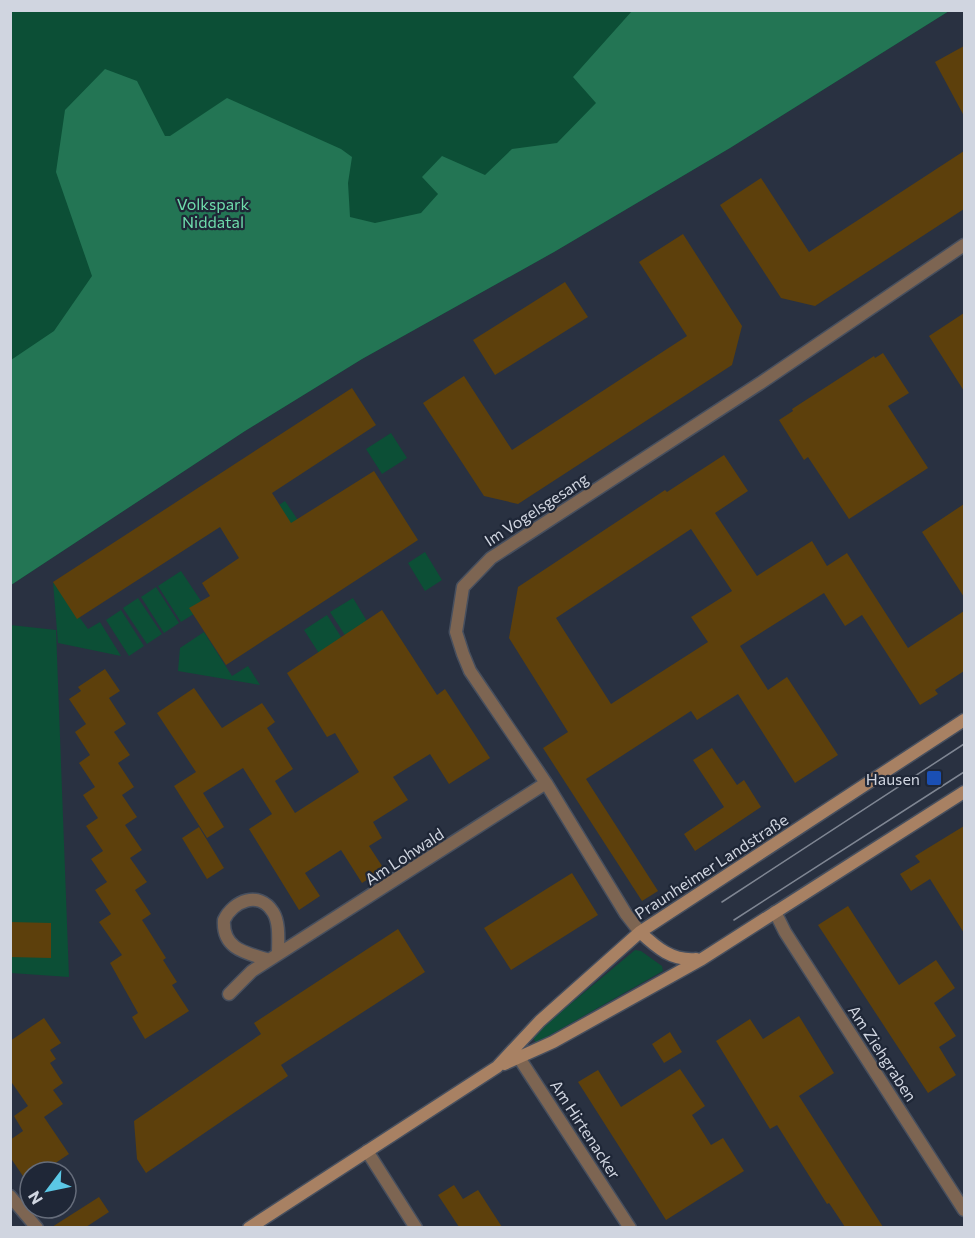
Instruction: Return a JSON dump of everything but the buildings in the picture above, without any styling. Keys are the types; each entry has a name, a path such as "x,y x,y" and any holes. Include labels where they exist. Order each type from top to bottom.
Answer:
{"main road":[{"name":"Praunheimer Landstraße","path":"249,1227 516,1053 540,1021 640,932 964,720"},
{"name":"Praunheimer Landstraße","path":"516,1053 553,1042 702,959 964,792"},
{"path":"640,932 656,947 681,960 702,959"}],"street":[{"name":"Im Vogelsgesang","path":"640,932 626,914 546,783 470,671 456,632 463,587 491,558 762,382 964,245"},
{"name":"Am Lohwald","path":"229,994 252,971 546,783"},
{"path":"249,900 258,901 273,912 277,923 274,957 239,951 226,938 224,920 235,904 249,900"},
{"name":"Am Ziehgraben","path":"775,912 785,932 964,1210"},
{"name":"Am Hirtenacker","path":"516,1053 630,1227"},
{"path":"367,1151 416,1227"},
{"path":"10,1196 37,1227"}],"green space":[{"name":"Volkspark Niddatal","path":"11,11 949,11 730,148 554,252 362,359 245,431 11,585"},
{"name":"Volkspark Niddatal","path":"632,11 949,11 730,148 554,252 362,359 245,431 11,585 11,360 54,331 92,276 56,172 65,110 105,69 137,81 165,136 170,136 227,98 341,149 352,157 348,183 350,217 375,223 421,213 438,194 422,177 442,156 485,175 512,149 557,143 596,103 573,77"},
{"path":"391,433 407,458 382,474 366,449"},
{"path":"285,501 302,526 261,517"},
{"path":"425,552 442,580 425,591 408,563"},
{"path":"181,571 205,607 181,622 158,586"},
{"path":"53,582 88,629 100,622 121,656 58,643"},
{"path":"156,587 179,623 164,633 141,597"},
{"path":"138,598 162,634 147,644 123,608"},
{"path":"353,598 370,626 348,640 330,612"},
{"path":"121,610 144,646 129,656 106,620"},
{"path":"327,615 345,643 322,658 304,630"},
{"path":"10,625 56,630 69,977 11,973"},
{"path":"204,632 232,676 248,666 260,685 178,671 180,648"},
{"path":"635,950 641,951 662,966 663,971 536,1043 532,1036"}],"tram line":[{"path":"722,902 964,744"},
{"path":"734,920 964,772"}],"place":[{"name":"Hausen","path":"934,778"}]}
